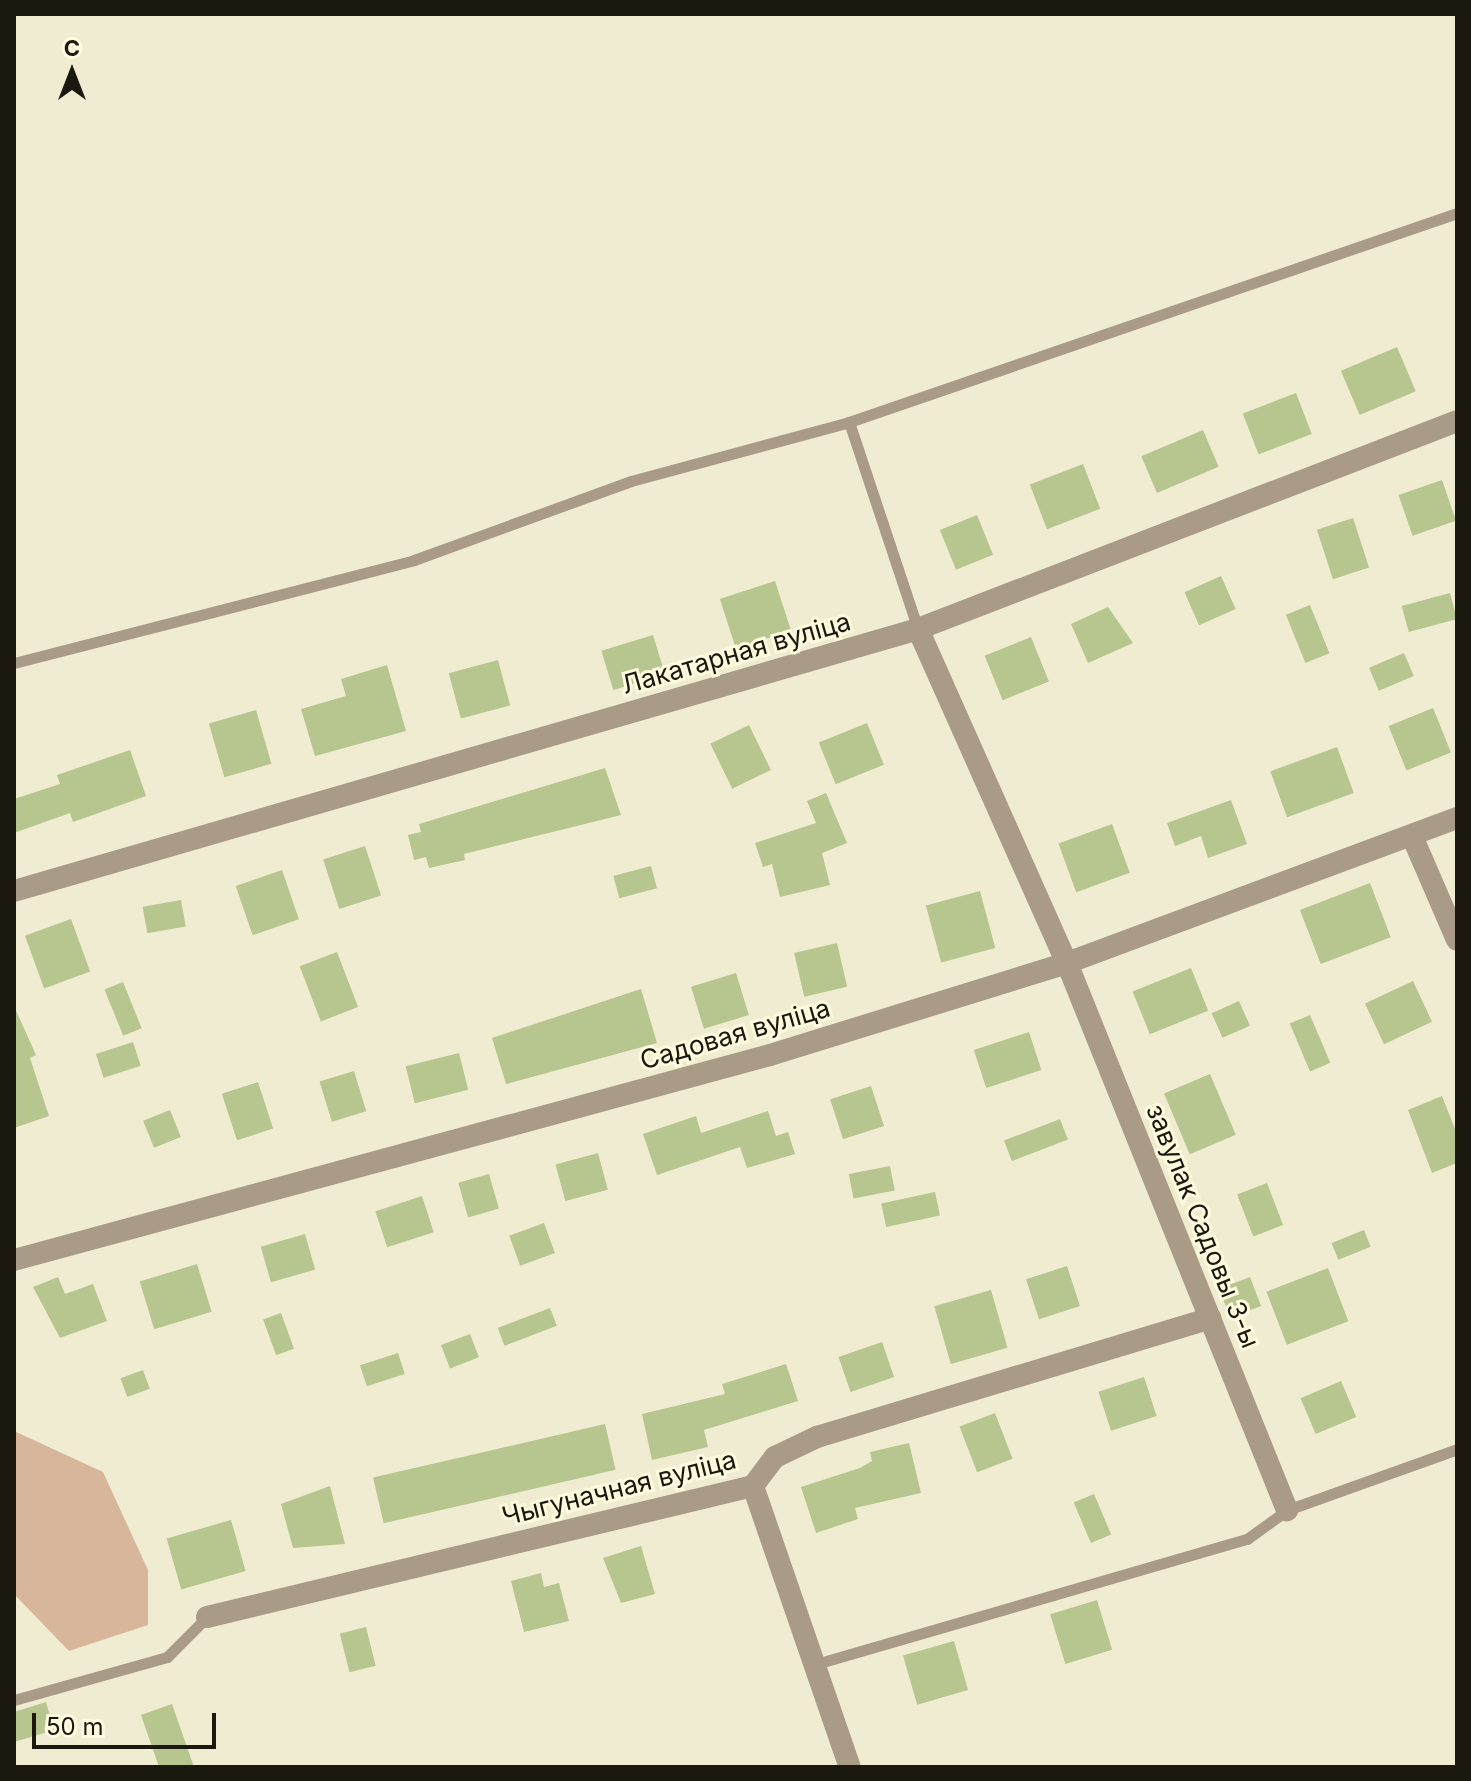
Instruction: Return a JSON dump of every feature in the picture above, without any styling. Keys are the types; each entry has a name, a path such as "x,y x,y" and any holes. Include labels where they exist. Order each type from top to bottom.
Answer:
{"street":[{"name":"Лакатарная вуліца","path":"14,891 918,629 1457,421"},
{"name":"завулак Садовы 3-ы","path":"918,629 1067,963 1287,1510"},
{"name":"Садовая вуліца","path":"14,1260 770,1055 1067,963 1457,818"},
{"path":"1412,836 1457,940"},
{"name":"Чыгуначная вуліца","path":"207,1617 753,1486 775,1457 817,1437 1210,1318"},
{"path":"753,1486 850,1767"}],"lane":[{"path":"14,663 414,560 631,481 849,422 1457,213"},
{"path":"849,422 918,629"},
{"path":"816,1664 1247,1539 1287,1510 1457,1449"},
{"path":"14,1700 167,1657 207,1617"}],"shaded area":[{"path":"14,1431 103,1472 148,1570 148,1625 69,1651 14,1594"}],"building":[{"path":"1397,347 1416,391 1360,415 1341,371"},
{"path":"1296,393 1312,434 1259,455 1243,413"},
{"path":"1203,430 1219,467 1157,493 1141,456"},
{"path":"1083,464 1100,509 1047,529 1030,484"},
{"path":"1442,480 1456,521 1413,536 1399,495"},
{"path":"977,515 993,555 956,570 940,530"},
{"path":"1353,518 1369,567 1333,579 1317,530"},
{"path":"1221,576 1236,609 1199,625 1184,592"},
{"path":"775,581 791,630 736,648 720,599"},
{"path":"1450,593 1457,619 1409,632 1402,606"},
{"path":"1310,605 1329,653 1305,663 1286,615"},
{"path":"1108,607 1133,643 1088,663 1071,624"},
{"path":"653,635 665,674 613,690 601,651"},
{"path":"1031,637 1049,682 1003,700 985,656"},
{"path":"1404,653 1414,676 1379,691 1369,668"},
{"path":"498,660 510,705 461,719 449,673"},
{"path":"387,665 406,731 315,756 301,709 346,696 341,679"},
{"path":"1433,708 1451,753 1406,770 1388,726"},
{"path":"256,710 271,764 224,777 209,724"},
{"path":"867,723 884,765 836,784 819,742"},
{"path":"749,725 771,770 732,789 710,744"},
{"path":"1337,747 1354,793 1287,817 1270,771"},
{"path":"130,750 146,796 73,822 70,813 14,833 14,799 60,784 57,775"},
{"path":"605,768 621,815 464,854 465,860 429,868 426,857 414,860 408,835 421,832 419,824"},
{"path":"826,793 847,843 822,853 830,885 780,897 772,864 763,867 755,843 816,823 807,801"},
{"path":"1231,800 1247,844 1208,858 1201,836 1175,846 1167,823"},
{"path":"1112,824 1130,873 1076,892 1058,843"},
{"path":"365,846 381,895 339,909 323,860"},
{"path":"651,866 657,888 619,898 613,876"},
{"path":"282,870 299,919 253,935 236,886"},
{"path":"1370,883 1391,937 1321,964 1300,910"},
{"path":"980,891 995,948 941,962 926,905"},
{"path":"181,900 186,927 147,933 143,907"},
{"path":"71,919 90,972 44,988 25,936"},
{"path":"837,943 847,987 804,997 794,953"},
{"path":"337,952 358,1007 321,1021 300,966"},
{"path":"1191,968 1208,1011 1150,1034 1133,992"},
{"path":"736,973 749,1015 704,1029 691,987"},
{"path":"1413,981 1432,1022 1384,1044 1365,1003"},
{"path":"123,982 142,1028 123,1036 104,989"},
{"path":"641,989 657,1043 506,1084 492,1038"},
{"path":"1239,1001 1250,1026 1223,1038 1212,1013"},
{"path":"14,1006 36,1055 30,1058 49,1116 14,1128"},
{"path":"1310,1015 1330,1063 1310,1071 1290,1024"},
{"path":"1029,1032 1041,1070 986,1088 974,1050"},
{"path":"133,1042 141,1066 104,1078 96,1054"},
{"path":"459,1053 468,1090 415,1103 406,1066"},
{"path":"354,1071 366,1111 332,1122 320,1082"},
{"path":"1210,1074 1236,1135 1190,1154 1164,1094"},
{"path":"258,1082 273,1129 237,1140 222,1094"},
{"path":"871,1086 884,1126 843,1139 830,1099"},
{"path":"1442,1096 1457,1134 1457,1163 1432,1173 1408,1110"},
{"path":"170,1110 181,1137 154,1148 143,1121"},
{"path":"768,1111 776,1136 788,1132 795,1154 747,1168 740,1147 657,1175 643,1134 696,1116 701,1133"},
{"path":"1060,1119 1068,1140 1012,1161 1004,1141"},
{"path":"598,1153 608,1190 565,1201 555,1164"},
{"path":"890,1166 895,1191 854,1199 849,1174"},
{"path":"489,1174 499,1209 468,1217 458,1183"},
{"path":"1267,1183 1283,1225 1253,1236 1237,1194"},
{"path":"935,1192 940,1215 886,1227 881,1203"},
{"path":"422,1196 434,1232 387,1247 375,1211"},
{"path":"544,1223 555,1253 520,1266 509,1236"},
{"path":"1364,1230 1371,1247 1338,1260 1332,1243"},
{"path":"305,1234 315,1270 271,1282 261,1247"},
{"path":"197,1264 212,1312 154,1329 140,1282"},
{"path":"1067,1266 1080,1306 1039,1319 1026,1279"},
{"path":"1328,1268 1348,1321 1287,1345 1266,1292"},
{"path":"58,1277 65,1294 93,1284 107,1321 60,1338 33,1287"},
{"path":"1250,1277 1261,1306 1230,1318 1219,1289"},
{"path":"991,1290 1008,1348 951,1364 934,1306"},
{"path":"550,1308 557,1326 505,1346 498,1328"},
{"path":"281,1313 294,1349 276,1355 263,1319"},
{"path":"470,1334 479,1357 450,1368 441,1345"},
{"path":"882,1342 894,1377 851,1392 839,1357"},
{"path":"398,1353 405,1374 367,1386 360,1365"},
{"path":"786,1364 798,1401 704,1430 708,1447 652,1460 642,1414 725,1394 722,1384"},
{"path":"143,1370 150,1389 127,1397 120,1378"},
{"path":"1144,1377 1157,1416 1111,1431 1098,1392"},
{"path":"1341,1381 1356,1417 1316,1434 1300,1398"},
{"path":"995,1413 1013,1459 977,1472 960,1427"},
{"path":"605,1424 616,1470 384,1523 373,1478"},
{"path":"909,1443 921,1493 855,1508 858,1519 816,1533 801,1487 860,1468 872,1461 870,1452"},
{"path":"330,1486 345,1544 293,1548 281,1504"},
{"path":"1094,1494 1111,1535 1091,1543 1074,1503"},
{"path":"231,1520 246,1571 181,1589 167,1538"},
{"path":"641,1546 655,1594 621,1603 603,1558"},
{"path":"541,1573 544,1587 559,1583 569,1621 524,1632 511,1581"},
{"path":"1097,1600 1112,1650 1065,1664 1050,1614"},
{"path":"366,1627 376,1666 349,1672 340,1634"},
{"path":"954,1641 968,1690 917,1705 903,1656"},
{"path":"46,1702 54,1730 14,1742 14,1712"},
{"path":"172,1704 194,1767 159,1767 141,1715"}]}
